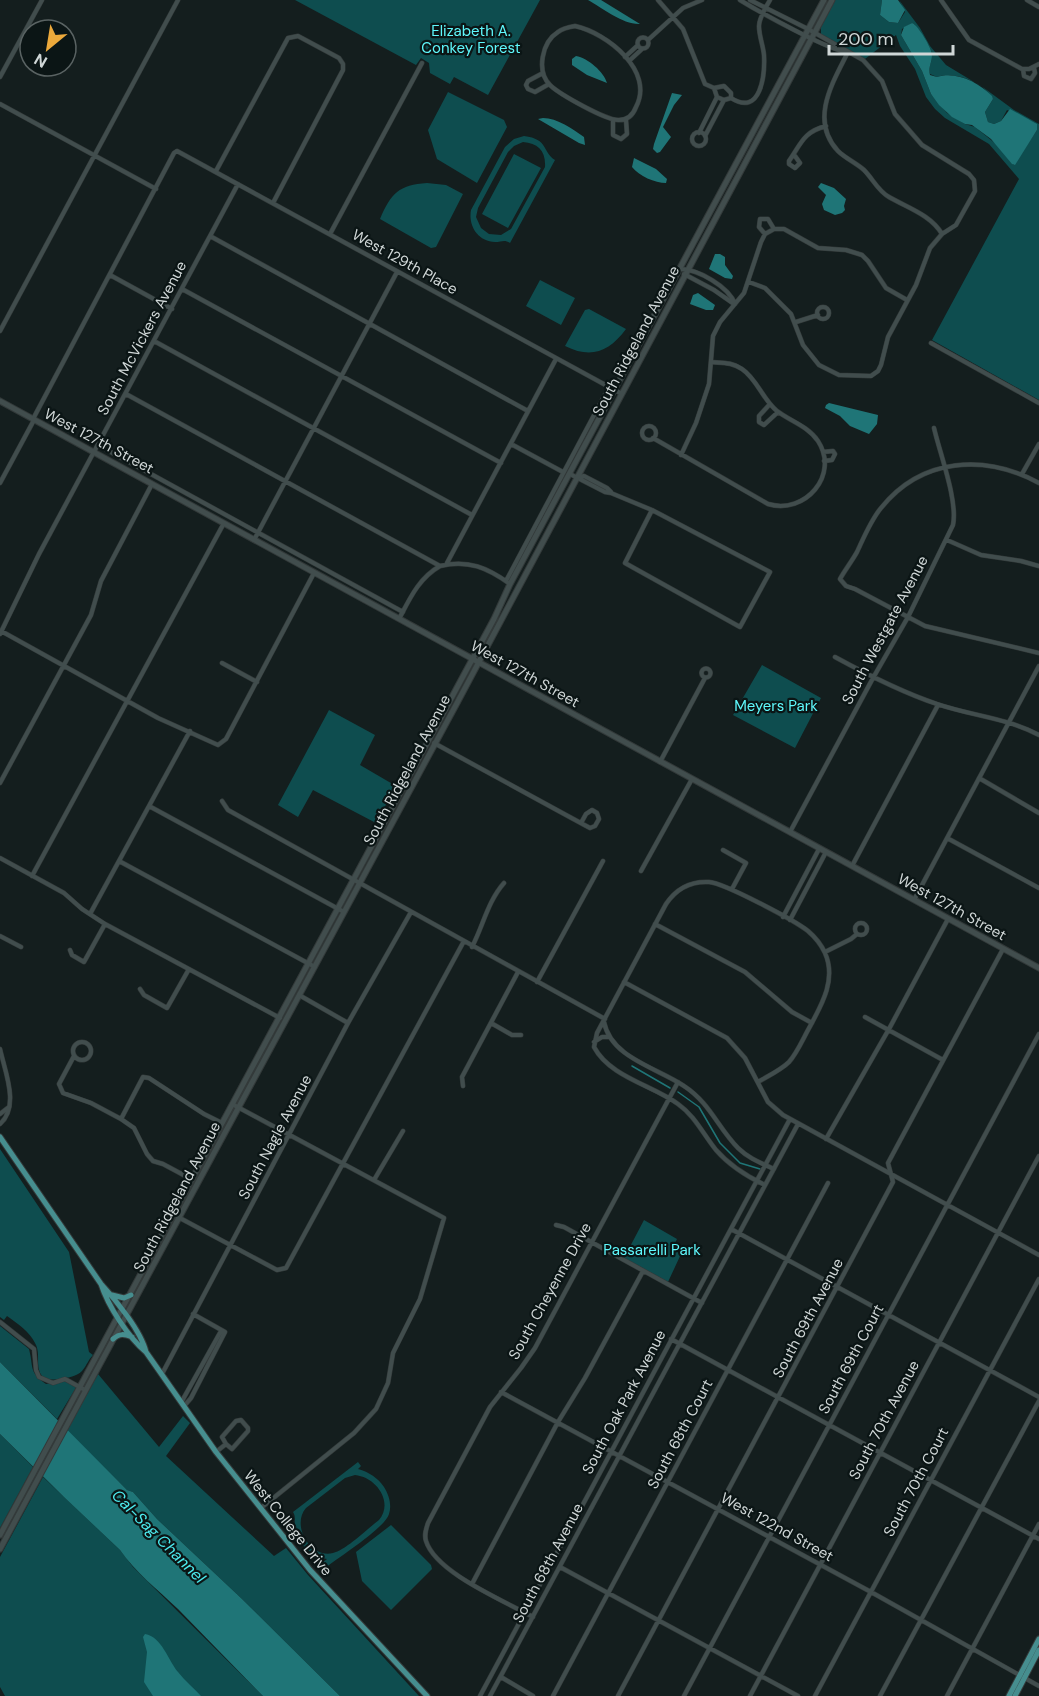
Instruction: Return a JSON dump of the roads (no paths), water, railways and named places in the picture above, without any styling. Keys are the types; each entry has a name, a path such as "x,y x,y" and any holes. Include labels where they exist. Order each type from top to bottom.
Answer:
{"main road":[{"name":"South Ridgeland Avenue","path":"0,1549 118,1317 124,1313 179,1218 435,743 475,661 508,582 612,389 680,269 824,0"},
{"name":"South Ridgeland Avenue","path":"83,1388 122,1323 131,1295 172,1214 428,739 475,661 577,478 832,0"},
{"name":"West 127th Street","path":"0,401 1039,969"},
{"name":"West College Drive","path":"0,1137 101,1284 124,1313 144,1343 146,1352"},
{"name":"West College Drive","path":"101,1284 105,1297 122,1323 146,1352 216,1452 260,1508 347,1612 427,1696"},
{"path":"110,1294 124,1298 131,1295"},
{"path":"113,1339 123,1334 132,1337"},
{"name":"South Ridgeland Avenue","path":"0,1536 32,1484"},
{"path":"1015,1696 1039,1639"},
{"path":"1009,1696 1039,1650"}],"street":[{"path":"0,76 42,0"},
{"path":"0,331 178,0"},
{"path":"658,0 683,29 705,84 714,88 724,86 729,89 731,98"},
{"path":"628,61 642,49 648,47 648,40 683,8 702,0"},
{"path":"740,0 807,32 834,50 848,52 873,69 882,81 895,114 922,145 964,170 974,180 975,191 956,225 942,234 930,248 921,273 888,337 880,368 875,374 839,375 819,365 803,345 791,314 765,288 749,282"},
{"path":"750,0 765,10"},
{"path":"717,97 724,100 731,98 742,104 749,103 755,98 760,87 764,54 759,24 770,0"},
{"path":"941,0 969,40 1023,69 1034,68 1039,64"},
{"path":"1027,0 1039,7"},
{"path":"566,28 584,28 604,39 628,61 639,76 641,92 634,112 626,120 613,121 549,84 543,73 542,58 549,40 556,32 566,28"},
{"path":"216,171 285,40 290,36 298,36 339,58 343,64 343,70 273,203"},
{"path":"625,57 638,45 641,38 648,40"},
{"path":"638,45 642,49"},
{"path":"848,52 826,98 826,126 836,149 864,171 886,195 934,222 942,234"},
{"path":"330,234 422,63"},
{"path":"1023,69 1024,76 1031,79 1035,73 1034,68"},
{"path":"543,73 528,81 526,85 528,89 536,92 549,84"},
{"path":"714,88 717,97 699,133 693,138 696,145 705,144 705,136 724,100"},
{"path":"0,104 156,189 0,483"},
{"path":"613,121 613,135 621,140 627,134 626,120"},
{"path":"795,156 805,135 826,126"},
{"path":"699,133 705,136"},
{"name":"West 129th Place","path":"156,189 177,151 622,394"},
{"name":"South McVickers Avenue","path":"0,632 39,554 238,184"},
{"path":"765,234 759,227 760,219 768,219 774,229"},
{"path":"681,455 696,423 709,384 712,341 715,331 722,318 744,293 760,242 765,234 774,229 788,231 818,248 846,250 862,255 885,288 907,300"},
{"path":"210,236 528,411"},
{"path":"680,269 689,269 725,291 733,298 735,304"},
{"path":"680,269 685,275 735,304"},
{"path":"254,540 398,272"},
{"path":"110,275 172,309"},
{"path":"182,289 501,463"},
{"path":"795,322 818,315"},
{"path":"154,341 472,515"},
{"path":"931,343 1039,403"},
{"path":"446,564 556,359"},
{"path":"653,438 761,501 779,507 794,505 812,494 820,482 824,461 823,452 812,434 778,412 740,368 726,363 711,362"},
{"path":"126,394 440,566"},
{"path":"770,404 759,416 761,424 767,424 778,412"},
{"name":"South Westgate Avenue","path":"790,833 908,617 947,540 955,517 934,428"},
{"path":"511,444 577,478 584,476 608,488 611,493 652,510 770,572 740,627 625,563 652,510"},
{"path":"1022,474 1039,444"},
{"path":"98,445 403,612"},
{"path":"823,452 828,450 835,454 832,460 824,461"},
{"path":"1039,483 1002,467 973,464 944,467 910,482 895,493 880,509 842,576 841,583 925,626 1039,653"},
{"path":"0,783 91,615 101,581 152,484"},
{"path":"32,876 224,523"},
{"path":"947,540 981,555 1039,566"},
{"path":"399,619 423,578 440,566 467,562 508,582"},
{"path":"0,632 158,718 214,744 221,744 226,739 314,573"},
{"path":"836,657 899,691 938,705 1010,722 1039,735"},
{"path":"222,663 257,682"},
{"path":"914,900 1039,666"},
{"path":"660,762 705,678"},
{"path":"852,866 938,705"},
{"path":"90,914 190,731"},
{"path":"428,739 590,828 595,826 599,819 597,813 592,810 586,814 581,823"},
{"path":"980,778 1039,813"},
{"path":"641,871 692,779"},
{"path":"222,801 228,810 604,1020 609,1037 624,1052 678,1082 705,1104 739,1149 774,1169"},
{"path":"149,806 344,912"},
{"path":"947,838 1039,888"},
{"path":"783,917 819,849"},
{"path":"723,850 746,863 732,889"},
{"path":"790,920 826,852"},
{"path":"0,858 64,893 105,924 285,1021"},
{"path":"119,861 315,967"},
{"path":"537,982 603,861"},
{"path":"758,1082 788,1062 812,1023 828,988 830,972 825,952 812,935 790,920 732,889 711,882 685,886 669,900 594,1042 597,1053 604,1061 669,1097 689,1113 726,1161 765,1185"},
{"path":"472,946 481,923 504,883"},
{"name":"South Nagle Avenue","path":"162,1374 348,1023 411,912"},
{"path":"826,1139 948,919"},
{"path":"70,950 72,956 84,962 105,924"},
{"path":"655,924 745,972 792,1012 812,1023"},
{"path":"825,952 857,934"},
{"path":"0,936 21,947"},
{"path":"172,1214 277,1270 286,1268 464,941"},
{"name":"South 69th Avenue","path":"618,1696 893,1182 888,1163 1003,949"},
{"path":"140,989 144,995 167,1008 189,969"},
{"path":"463,1086 462,1077 518,972"},
{"path":"624,982 727,1038 740,1051 754,1072 768,1102 790,1119 1039,1255"},
{"path":"299,995 348,1023"},
{"path":"865,1017 943,1060"},
{"path":"491,1023 512,1035 521,1035"},
{"name":"South 69th Court","path":"684,1696 1039,1034"},
{"path":"594,1042 602,1036 609,1037"},
{"path":"74,1056 85,1059 89,1055 89,1047 85,1043 77,1044 74,1048 74,1056 59,1084 63,1093 91,1103 121,1119 134,1128 153,1161 191,1179"},
{"path":"0,1052 6,1075 9,1107 8,1115 0,1124"},
{"path":"121,1119 143,1077 149,1078 222,1123"},
{"name":"South Cheyenne Drive","path":"472,1584 445,1567 431,1551 426,1541 428,1522 490,1407 530,1357 678,1082"},
{"path":"232,1104 444,1218 420,1299 393,1353 388,1383 376,1409 354,1433 260,1508"},
{"path":"0,1114 9,1107"},
{"name":"South Oak Park Avenue","path":"480,1696 790,1119"},
{"name":"South 68th Avenue","path":"490,1696 798,1124"},
{"path":"374,1180 403,1131"},
{"name":"South 70th Avenue","path":"750,1696 1039,1156"},
{"name":"South 68th Court","path":"553,1696 828,1183"},
{"path":"556,1225 702,1303"},
{"path":"731,1229 1039,1399 880,1696"},
{"path":"533,1617 472,1584 558,1422 582,1384 643,1271"},
{"name":"South 70th Court","path":"815,1696 1039,1279"},
{"path":"183,1403 191,1398 225,1336 225,1332 193,1314"},
{"path":"0,1322 34,1349 39,1377 53,1383 65,1379 83,1388"},
{"path":"183,1403 221,1331"},
{"path":"671,1339 1039,1539"},
{"path":"207,1355 213,1358"},
{"name":"West 122nd Street","path":"501,1392 871,1592 1039,1686"},
{"path":"241,1420 248,1431 232,1449 226,1443 222,1437 236,1421 241,1420"},
{"path":"216,1452 226,1443"},
{"path":"946,1696 1039,1524"},
{"path":"560,1567 798,1696"},
{"path":"501,1677 533,1696"}],"water":[{"path":"588,0 601,0 640,24 620,19"},
{"path":"882,0 898,0 905,10 898,23 889,22 880,15"},
{"path":"912,23 921,32 931,52 930,75 937,77 952,75 966,79 980,86 992,96 993,99 985,112 988,122 994,124 1001,121 1010,109 1037,124 1037,130 1015,165 991,139 972,125 952,117 931,94 922,71 901,35 904,27"},
{"path":"576,56 595,66 603,74 607,83 587,75 572,65 572,59"},
{"path":"672,93 682,95 663,127 671,137 657,153 653,149 654,144"},
{"path":"538,119 559,122 575,131 584,137 585,145"},
{"path":"634,158 656,169 667,179 666,183 652,180 639,173 632,167"},
{"path":"821,183 834,188 846,199 845,210 842,213 835,215 824,210 822,204 826,195 818,187"},
{"path":"715,254 725,257 725,265 733,276 732,279 725,278 709,269"},
{"path":"698,293 715,305 713,310 690,304 693,295"},
{"path":"829,403 878,415 877,424 869,434 850,426 840,416 825,408"},
{"name":"Cal-Sag Channel","path":"0,1362 127,1490 133,1492 157,1519 340,1696 263,1696 140,1573 120,1550 0,1434"},
{"path":"145,1634 160,1644 178,1672 201,1696 153,1696 144,1682 147,1652 143,1637"}],"waterway":[{"path":"632,1066 670,1088"},
{"path":"678,1092 699,1107 720,1143 740,1163 760,1169"}],"park label":[{"name":"Elizabeth A. Conkey Forest","path":"471,40"},
{"name":"Meyers Park","path":"776,706"},
{"name":"Passarelli Park","path":"652,1250"}]}
